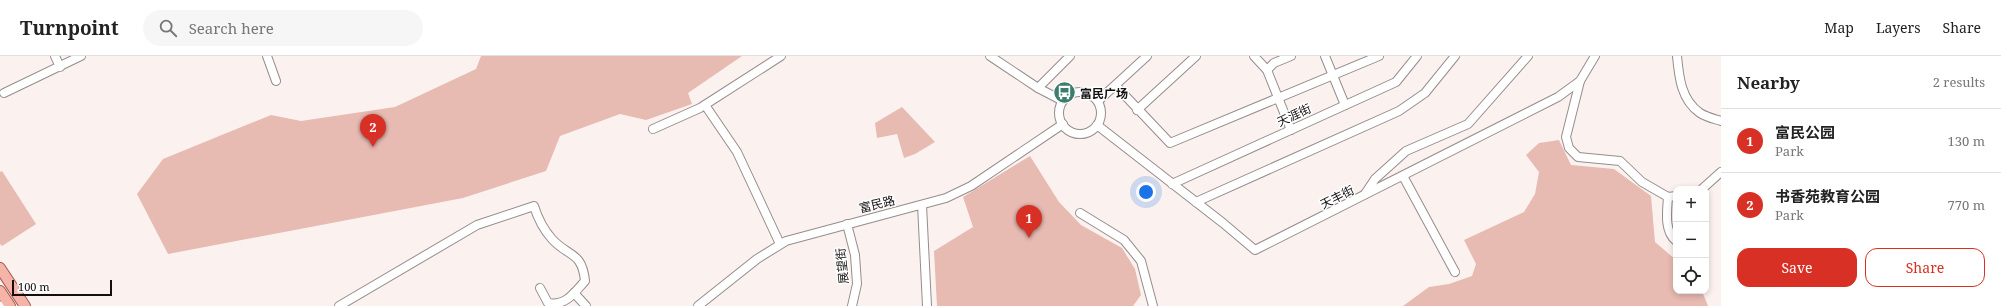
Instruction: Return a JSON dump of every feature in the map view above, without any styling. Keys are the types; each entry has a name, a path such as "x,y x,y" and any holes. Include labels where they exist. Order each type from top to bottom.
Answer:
{"main road":[{"path":"0,268 25,306"},
{"path":"0,291 6,305"}],"street":[{"path":"55,56 60,67"},
{"path":"4,93 81,56"},
{"path":"267,56 276,81"},
{"path":"653,129 705,105 781,56"},
{"path":"990,56 1038,88 1063,102"},
{"path":"1038,88 1070,56"},
{"path":"1098,101 1147,56"},
{"path":"1137,110 1196,56"},
{"path":"1254,56 1267,70 1291,130"},
{"path":"1267,70 1274,63 1291,56"},
{"path":"1325,56 1344,105"},
{"path":"1116,86 1137,110 1170,143 1380,56"},
{"name":"天涯街","path":"1172,184 1396,82 1417,56"},
{"path":"1196,202 1399,111 1425,93 1455,56"},
{"path":"1363,197 1375,179 1406,151 1468,124 1528,56"},
{"name":"天丰街","path":"1097,125 1223,222 1255,250 1363,197 1558,97 1580,81 1596,56"},
{"path":"1677,56 1679,79 1688,100 1700,113 1721,121"},
{"path":"1580,81 1566,137 1569,148 1578,157 1620,161 1642,182 1672,196 1666,216 1670,236 1673,239"},
{"path":"1078,92 1091,95 1098,101 1101,111 1097,125 1092,130 1080,133 1073,132 1063,124 1060,113 1063,102 1067,97 1078,92"},
{"path":"705,105 737,152 780,244"},
{"name":"富民路","path":"698,306 757,259 780,244 847,224 946,198 971,186 1063,124"},
{"path":"1705,186 1721,172"},
{"path":"1403,176 1455,272"},
{"path":"922,205 927,306"},
{"path":"339,306 477,224 534,206 540,224 553,240 579,259 584,269 586,281 564,304 556,306 548,303 540,288"},
{"path":"1080,213 1124,240 1142,260 1153,306"},
{"name":"展望街","path":"847,224 855,255 857,284 852,306"},
{"path":"574,293 586,306"}],"shaded area":[{"path":"481,56 742,56 688,93 692,104 646,120 620,114 560,136 546,171 463,198 168,254 137,194 163,159 271,115 301,121 395,107 476,69"},
{"path":"902,107 935,142 915,154 904,158 897,134 877,138 875,123"},
{"path":"1559,140 1571,165 1614,169 1651,196 1655,242 1673,257 1673,294 1703,294 1708,306 1403,306 1429,287 1449,284 1472,276 1476,264 1464,240 1524,212 1535,194 1539,172 1526,155 1539,143"},
{"path":"1030,156 1059,202 1081,225 1122,248 1135,269 1141,295 1133,306 937,306 934,251 973,227 963,197"},
{"path":"2,171 36,224 2,246 0,244 0,172"}],"place":[{"name":"富民广场","path":"1064,93"},
{"name":"书香苑教育公园","path":"373,147"},
{"name":"富民公园","path":"1029,238"}]}
